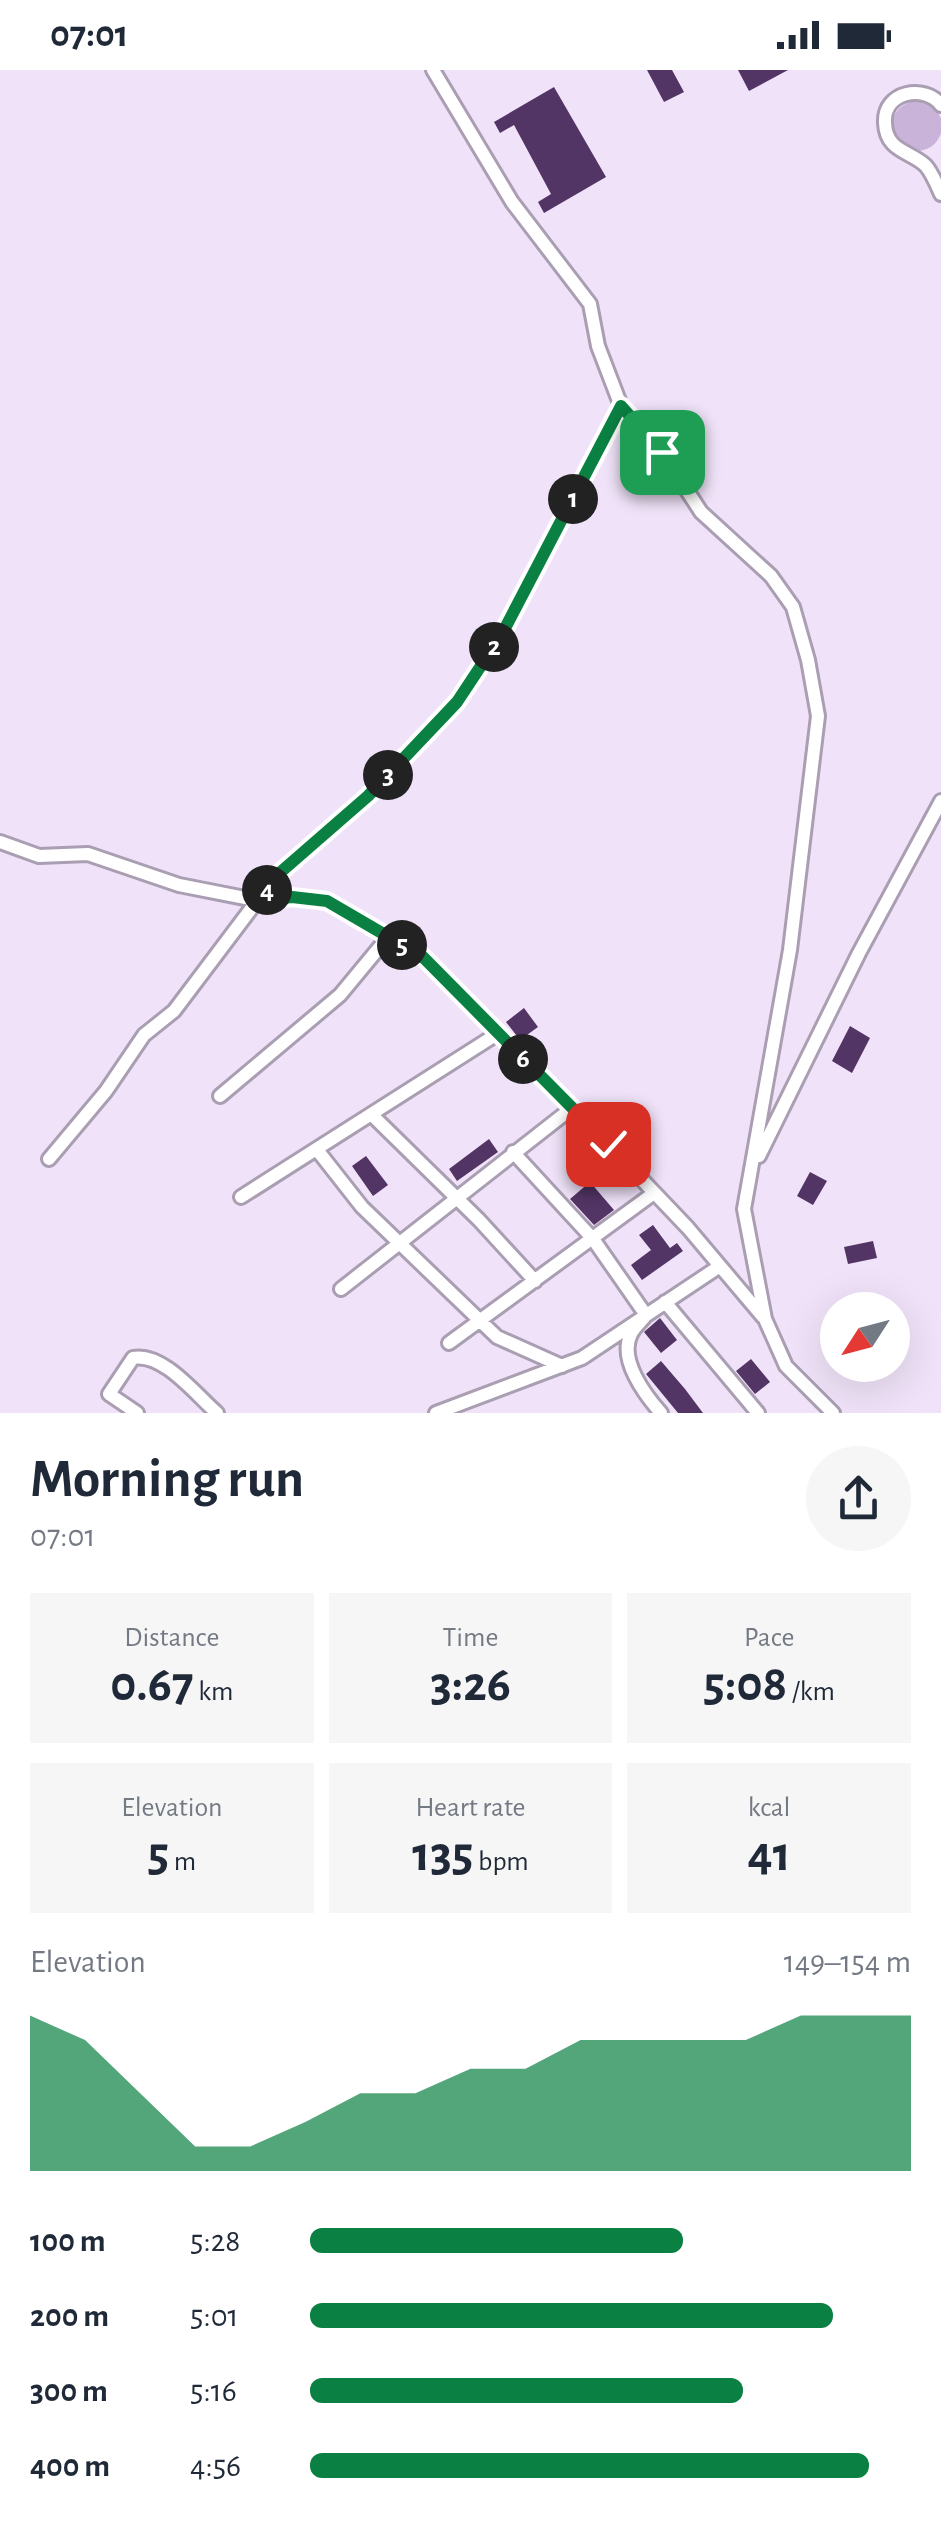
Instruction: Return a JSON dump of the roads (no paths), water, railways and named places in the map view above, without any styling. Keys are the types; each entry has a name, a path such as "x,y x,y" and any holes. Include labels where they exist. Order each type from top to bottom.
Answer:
{"street":[{"path":"433,70 512,202 590,304 598,346 621,406 662,452 701,512 772,576 793,606 818,716 790,950 744,1208 765,1320 786,1366 832,1413"},
{"path":"941,105 934,96 919,90 888,107 884,122 890,141 902,154 925,166 941,194"},
{"path":"49,1159 106,1092 144,1035 174,1011 275,877 368,796 457,702 502,634 621,406"},
{"path":"752,1172 859,954 941,801"},
{"path":"0,842 39,856 88,854 179,884 260,901 292,897 327,901 423,957 654,1193 765,1320"},
{"path":"220,1096 340,995 388,937"},
{"path":"240,1197 497,1034"},
{"path":"341,1288 572,1108"},
{"path":"371,1114 535,1281"},
{"path":"318,1151 362,1207 497,1337 562,1366"},
{"path":"513,1152 592,1239 646,1315"},
{"path":"449,1344 654,1193"},
{"path":"436,1413 582,1358 720,1266"},
{"path":"665,1302 758,1413"},
{"path":"646,1315 629,1336 629,1358 644,1394 660,1413"},
{"path":"137,1413 110,1394 133,1358 143,1356 162,1365 217,1413"}]}
